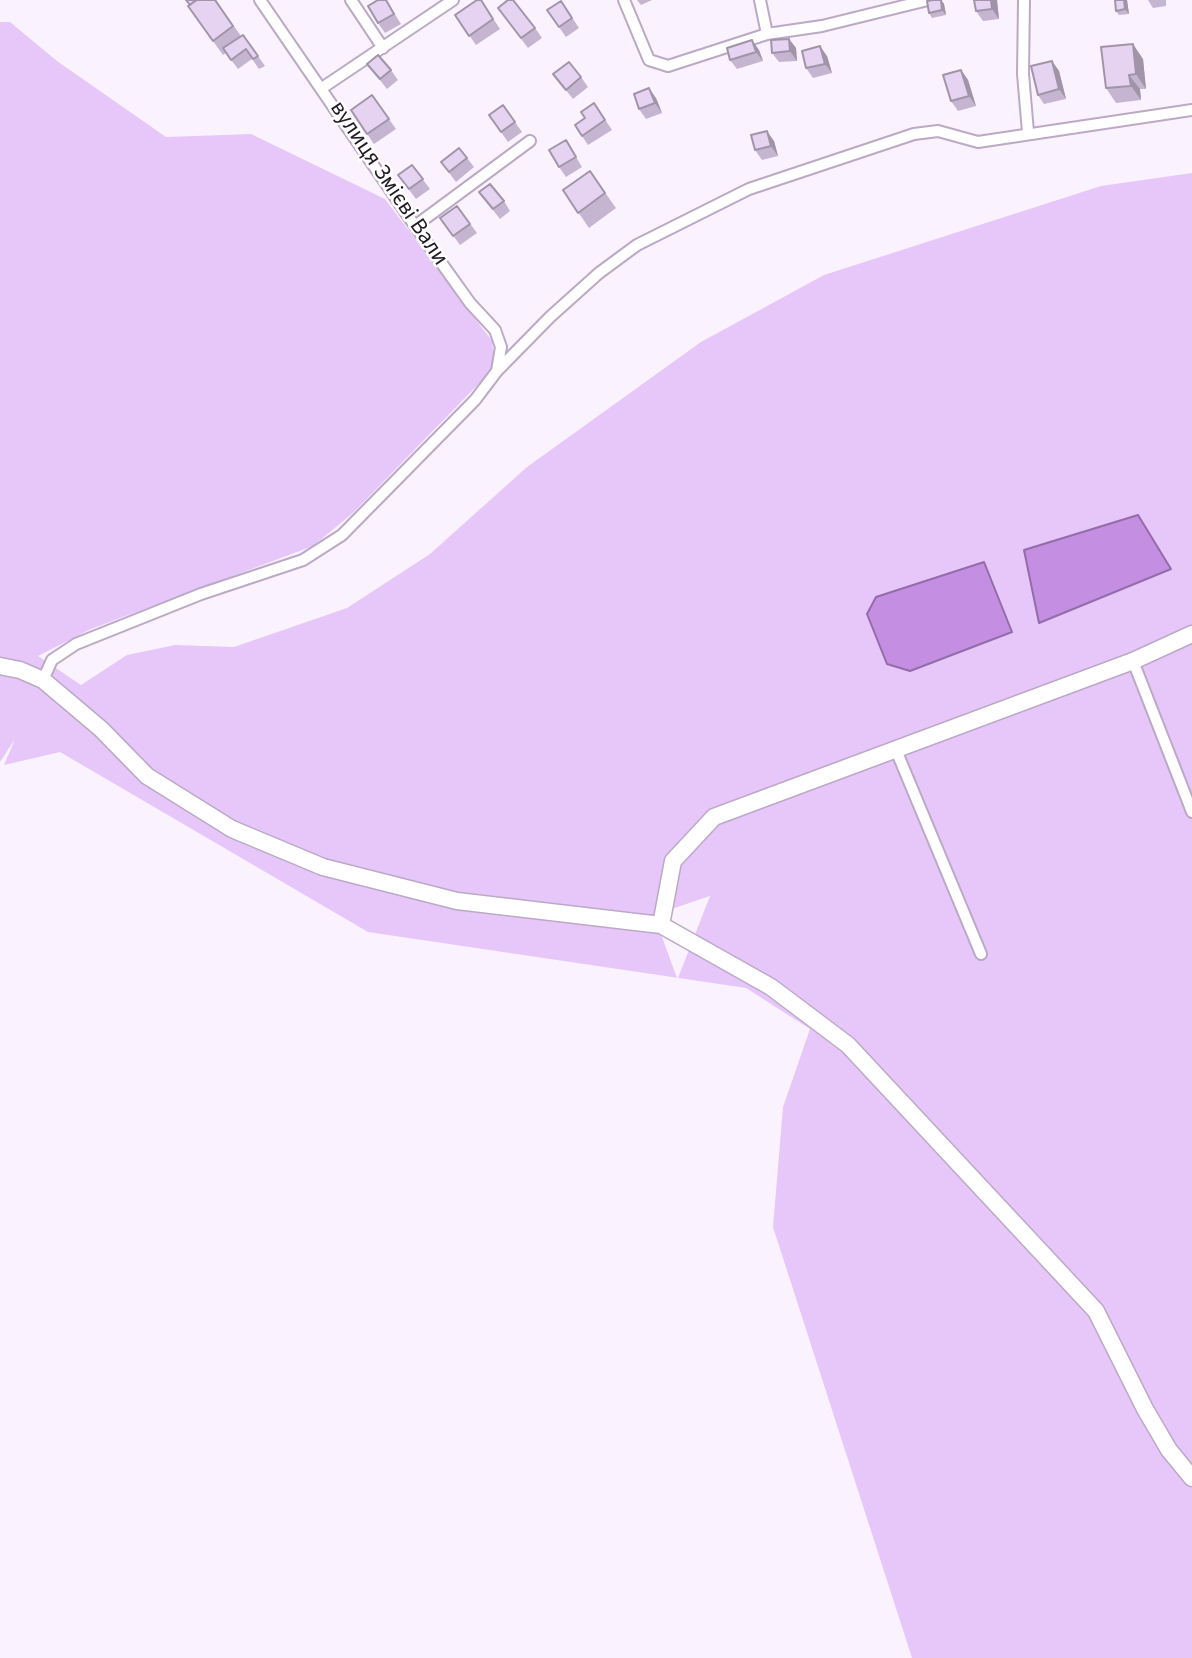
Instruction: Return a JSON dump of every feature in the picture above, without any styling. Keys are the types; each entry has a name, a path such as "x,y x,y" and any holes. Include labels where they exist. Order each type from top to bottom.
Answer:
{"street":[{"name":"вулиця Змієві Вали","path":"260,0 415,226 470,303 495,330 501,347 497,371"},
{"path":"351,0 383,48"},
{"path":"624,0 649,60 668,66 767,34 822,26 928,0"},
{"path":"760,0 767,34"},
{"path":"1025,0 1023,74 1028,132"},
{"path":"322,88 448,1"},
{"path":"43,680 52,660 76,644 201,594 303,560 342,535 475,400 497,371 570,299 637,245 749,189 914,134 938,131 978,142 1028,132 1192,110"},
{"path":"415,226 530,141"},
{"path":"661,925 673,861 714,817 1133,661 1192,634"},
{"path":"1133,661 1192,812"},
{"path":"0,666 20,670 43,680 101,729 147,775 173,794 232,829 323,867 457,901 661,925 771,986 848,1045 1096,1311 1145,1409 1169,1450 1192,1478"},
{"path":"895,750 981,954"}],"shaded area":[{"path":"0,22 10,22 57,61 166,137 251,134 385,199 492,341 495,367 354,512 313,546 91,629 38,656 81,685 127,655 175,645 234,647 347,608 430,554 527,467 701,342 824,275 1101,186 1192,173 1192,1658 912,1658 773,1227 783,1107 810,1029 746,988 678,978 710,896 654,915 677,978 368,932 60,752 4,765 15,739 0,762"},
{"path":"1138,515 1171,569 1039,623 1024,550"},
{"path":"984,562 1012,632 910,671 887,664 867,614 876,597"}],"building":[{"path":"197,0 215,0 233,26 213,41 188,6"},
{"path":"378,0 386,0 394,14 378,23 368,6"},
{"path":"481,0 493,19 469,36 455,15"},
{"path":"508,0 513,0 535,28 521,38 498,8"},
{"path":"941,0 942,10 929,13 927,1"},
{"path":"974,0 991,0 992,9 976,11"},
{"path":"1115,0 1124,0 1125,9 1116,11"},
{"path":"561,1 572,18 559,27 547,10"},
{"path":"243,35 258,56 253,59 246,49 231,60 223,48"},
{"path":"789,39 790,51 772,53 771,40"},
{"path":"752,40 756,52 730,60 727,48"},
{"path":"1133,44 1136,74 1129,75 1131,86 1106,88 1101,47"},
{"path":"820,46 825,64 806,68 802,51"},
{"path":"378,55 391,70 380,79 367,64"},
{"path":"1052,61 1059,89 1038,95 1031,66"},
{"path":"569,62 581,77 566,90 553,74"},
{"path":"961,70 969,96 951,101 943,75"},
{"path":"649,88 655,103 639,109 634,94"},
{"path":"372,95 389,119 367,134 351,110"},
{"path":"594,103 605,120 582,136 575,125 585,118 581,112"},
{"path":"503,105 515,122 501,132 489,115"},
{"path":"767,131 771,146 755,150 751,135"},
{"path":"566,140 576,157 559,167 549,150"},
{"path":"459,148 467,158 449,172 441,162"},
{"path":"412,165 423,179 409,189 398,175"},
{"path":"590,171 605,193 578,213 563,190"},
{"path":"490,184 504,201 493,209 479,192"},
{"path":"457,206 470,224 453,236 440,218"}]}
